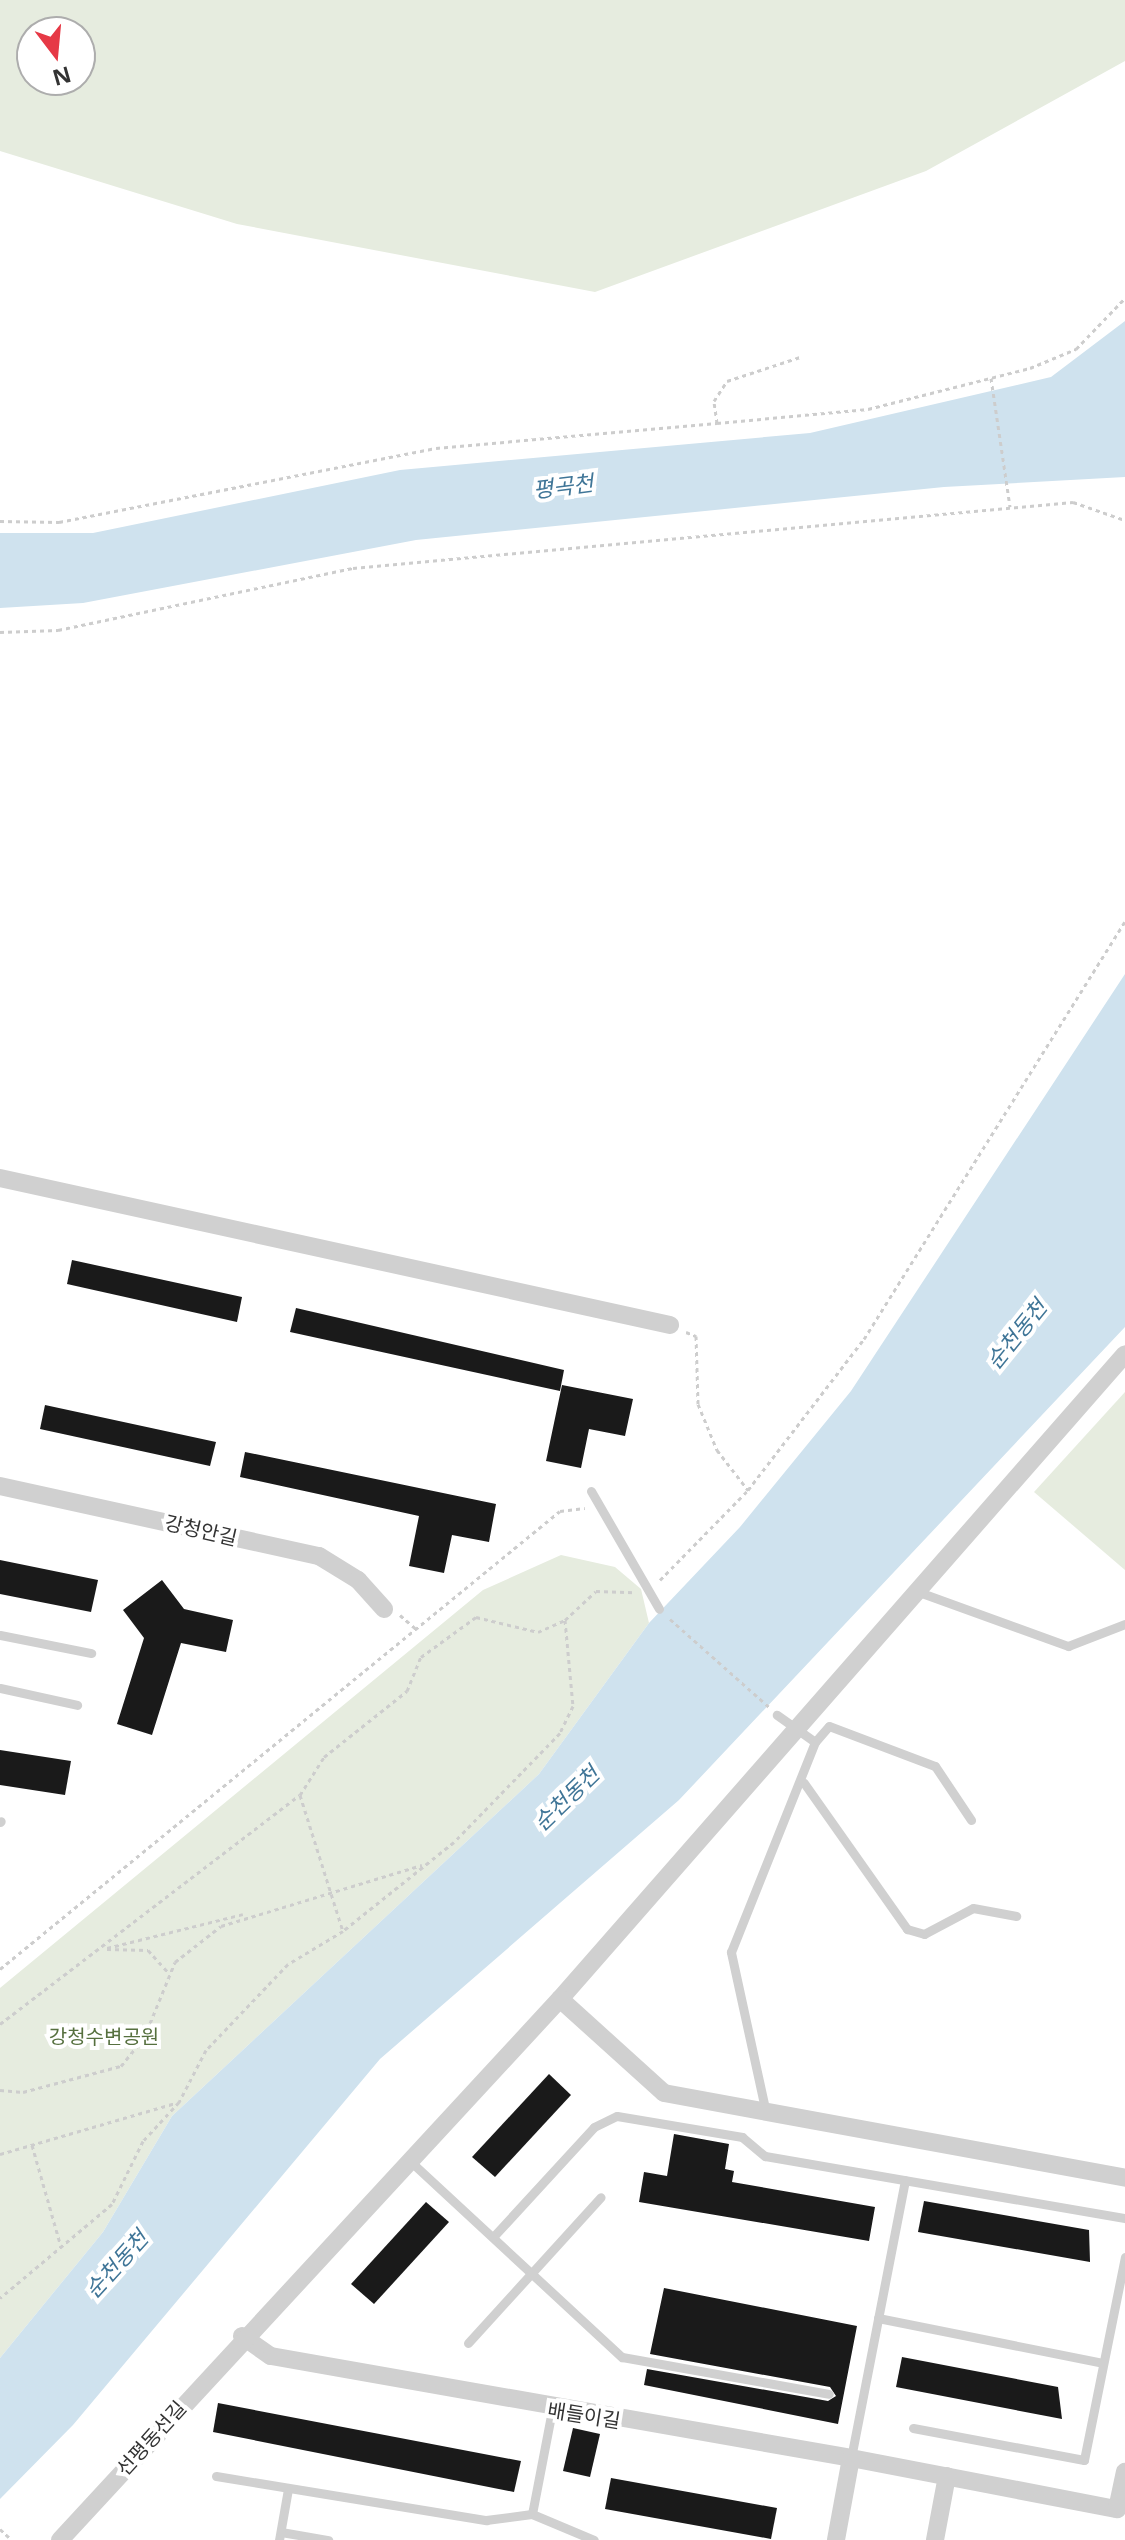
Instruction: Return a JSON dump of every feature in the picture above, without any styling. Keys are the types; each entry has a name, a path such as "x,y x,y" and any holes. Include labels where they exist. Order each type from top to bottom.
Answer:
{"street":[{"path":"0,1178 670,1325"},
{"name":"선평동선길","path":"60,2540 242,2336 560,1999 913,1590 1125,1354"},
{"name":"강청안길","path":"0,1486 319,1556 358,1580 384,1609"},
{"path":"560,1999 664,2093 1125,2178"},
{"name":"배들이길","path":"242,2336 271,2356 552,2410 851,2458 1121,2510"},
{"path":"836,2540 851,2458"},
{"path":"1121,2510 1125,2472"},
{"path":"935,2540 947,2476"}],"lane":[{"path":"591,1491 646,1593 659,1609"},
{"path":"913,1590 1068,1646 1125,1624"},
{"path":"0,1635 91,1653"},
{"path":"0,1688 77,1705"},
{"path":"777,1715 815,1742"},
{"path":"766,2113 731,1952 804,1783 815,1742 829,1726 935,1766 971,1820"},
{"path":"804,1783 907,1929 924,1934 973,1908 1016,1916"},
{"path":"493,2237 594,2127 617,2116 742,2137 765,2156 1125,2218"},
{"path":"407,2159 622,2357 829,2394"},
{"path":"851,2458 905,2180"},
{"path":"468,2343 601,2197"},
{"path":"913,2428 1084,2460 1125,2257"},
{"path":"878,2318 1103,2363"},
{"path":"532,2514 552,2410"},
{"path":"216,2476 486,2520 532,2514 594,2540"},
{"path":"288,2489 280,2536 328,2540"}],"path":[{"path":"0,521 59,522 436,448 868,409 991,378 1076,349 1125,298"},
{"path":"717,423 714,401 727,381 800,357"},
{"path":"991,378 1008,473 1010,507"},
{"path":"0,632 58,630 353,568 1073,502 1125,520"},
{"path":"0,2024 103,1949 175,1885 300,1795 324,1757 407,1691 421,1657 476,1617 538,1632 565,1620 596,1591 646,1593 748,1490 864,1339 1125,922"},
{"path":"670,1325 696,1336 698,1404 717,1450 748,1490"},
{"path":"0,1969 560,1511 601,1506"},
{"path":"659,1609 777,1715"},
{"path":"0,2298 112,2204 143,2141 179,2102 206,2050 244,2008 288,1964 343,1931 427,1864 560,1733 573,1706 565,1620"},
{"path":"300,1795 343,1931"},
{"path":"103,1949 331,1893 427,1864"},
{"path":"0,2090 23,2092 121,2066 144,2038 169,1973 221,1926 251,1912"},
{"path":"103,1949 148,1950 169,1973"},
{"path":"0,2154 179,2102"},
{"path":"32,2145 61,2247"},
{"path":"0,2529 12,2540"}],"green space":[{"path":"0,0 1125,0 1125,61 926,171 595,292 237,224 0,151"},
{"path":"1125,1392 1125,1570 1034,1492"},
{"name":"강청수변공원","path":"561,1555 615,1567 641,1589 649,1623 539,1774 172,2116 103,2232 0,2358 0,1988 483,1590"}],"water":[{"name":"평곡천","path":"1125,321 1125,477 944,487 416,540 83,603 0,608 0,533 93,533 400,470 810,433 1051,377"},
{"name":"순천동천","path":"1125,974 1125,1327 679,1800 380,2059 73,2425 0,2499 0,2358 103,2232 172,2116 539,1774 649,1623 740,1527 851,1391"}],"building":[{"path":"72,1260 242,1297 237,1322 67,1284"},
{"path":"296,1308 564,1370 560,1391 290,1332"},
{"path":"562,1385 633,1399 625,1436 589,1429 581,1468 546,1461"},
{"path":"45,1405 216,1442 210,1466 40,1429"},
{"path":"245,1452 496,1504 489,1542 452,1535 444,1573 409,1566 419,1516 240,1477"},
{"path":"0,1560 98,1580 91,1612 0,1594"},
{"path":"162,1580 184,1609 233,1620 226,1652 181,1643 152,1735 117,1724 144,1638 123,1610"},
{"path":"0,1750 71,1761 65,1795 0,1785"},
{"path":"549,2074 571,2095 495,2177 472,2157"},
{"path":"674,2134 729,2144 725,2169 734,2171 732,2182 875,2207 869,2241 639,2202 644,2172 667,2176"},
{"path":"924,2201 1089,2230 1090,2262 918,2232"},
{"path":"426,2202 449,2222 374,2304 351,2284"},
{"path":"664,2288 857,2326 838,2424 644,2385 647,2369 828,2401 836,2396 830,2387 650,2354"},
{"path":"902,2357 1058,2387 1062,2419 896,2387"},
{"path":"218,2403 521,2461 514,2492 213,2432"},
{"path":"573,2428 600,2434 590,2477 563,2471"},
{"path":"611,2478 777,2508 771,2539 605,2509"}]}
